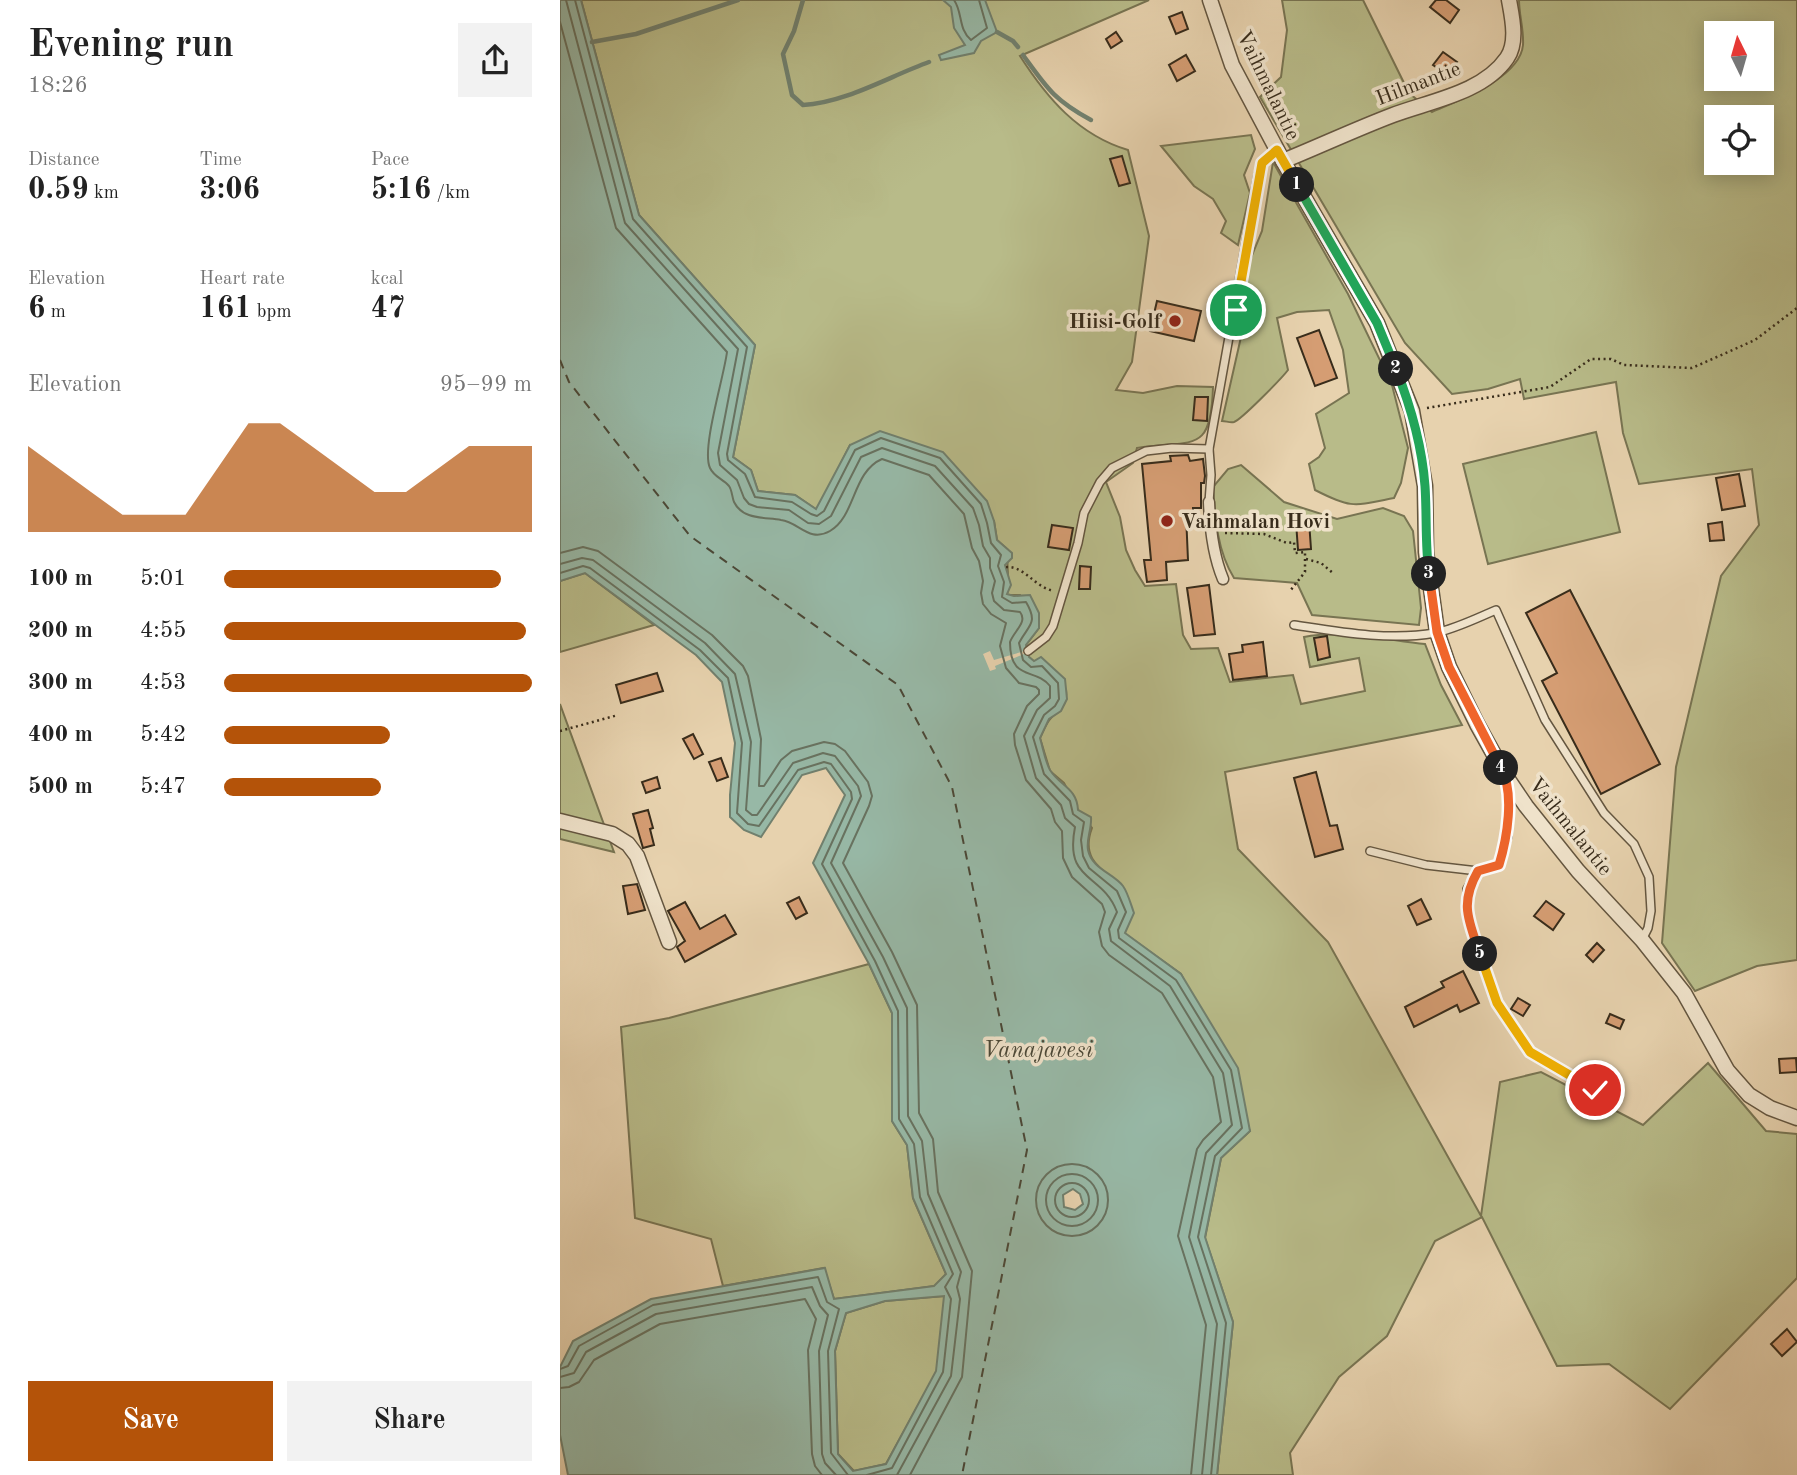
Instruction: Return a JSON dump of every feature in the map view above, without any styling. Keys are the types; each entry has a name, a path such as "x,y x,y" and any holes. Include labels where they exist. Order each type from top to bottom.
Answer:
{"street":[{"name":"Vaihmalantie","path":"1210,0 1232,65 1280,156 1377,323 1412,411 1425,486 1426,552 1437,632 1449,667 1507,778 1578,872 1642,940 1684,993 1727,1070 1749,1096 1770,1108 1797,1118"},
{"name":"Hilmantie","path":"1280,156 1481,82 1509,56 1513,42 1508,0"},
{"path":"1209,502 1212,534 1223,579"},
{"path":"560,821 612,834 628,844 637,856 669,942"}],"lane":[{"path":"1209,502 1209,449 1258,175 1262,163 1280,156"},
{"path":"1028,651 1046,637 1057,615 1079,543 1084,513 1100,482 1112,468 1146,452 1209,449"},
{"path":"1294,625 1400,636 1437,632 1496,610 1545,720 1604,813 1634,845 1649,877 1651,911 1648,928 1642,940"},
{"path":"1370,851 1426,865 1478,871 1499,865 1507,836 1507,778"},
{"path":"1478,871 1467,889 1467,917 1497,1003 1530,1052 1595,1090"}],"path":[{"path":"1412,411 1550,387 1591,359 1611,359 1624,365 1692,368 1755,340 1797,308"},
{"path":"1212,534 1272,536 1287,543 1294,542 1295,553 1305,552 1305,572 1290,591"},
{"path":"1306,559 1321,563 1333,573"},
{"path":"1006,568 1020,569 1037,586 1063,593"},
{"path":"560,731 618,715"}],"green space":[{"path":"581,0 1149,0 1020,56 1041,86 1065,113 1094,135 1128,150 1149,236 1132,362 1116,390 1143,393 1177,386 1213,387 1208,424 1203,434 1185,443 1137,448 1133,463 1106,482 1120,517 1126,550 1145,586 1176,584 1183,635 1191,649 1218,648 1230,682 1293,675 1301,704 1365,691 1359,658 1310,667 1304,637 1333,634 1425,644 1441,685 1462,725 1225,772 1238,849 1328,942 1481,1216 1500,1082 1541,1072 1643,1125 1708,1063 1766,1131 1797,1134 1797,1278 1670,1409 1609,1364 1557,1366 1482,1217 1435,1241 1387,1336 1339,1377 1290,1453 1293,1475 1217,1475 1233,1322 1205,1238 1221,1158 1250,1131 1181,974 1124,933 1123,887 1095,863 1089,848 1092,828 1078,810 1064,783 1050,771 1040,738 1049,720 1065,703 1066,690 1029,657 1026,645 1039,628 1020,595 1007,595 1008,550 997,540 994,521 850,445 817,510 795,495 758,491 751,470 733,457 755,345 639,215"},
{"path":"1282,0 1363,0 1409,93 1432,112 1472,94 1500,78 1511,68 1523,45 1519,0 1797,0 1797,960 1757,966 1695,991 1662,943 1676,767 1721,576 1759,525 1752,469 1639,484 1623,433 1616,382 1524,399 1520,379 1488,389 1452,394 1405,343 1260,97 1281,77 1287,30"},
{"path":"1251,135 1255,149 1244,175 1250,193 1238,245 1221,233 1226,221 1213,199 1194,186 1161,146"},
{"path":"1273,162 1348,294 1392,385 1408,448 1401,483 1394,498 1353,504 1315,490 1309,464 1319,457 1325,448 1316,414 1349,393 1343,350 1329,310 1297,312 1277,318 1288,370 1238,420 1222,421 1241,337 1248,265 1262,231"},
{"path":"1596,432 1620,532 1488,564 1463,464"},
{"path":"1241,465 1284,502 1337,519 1383,508 1404,516 1413,531 1421,608 1419,625 1312,615 1297,583 1234,578 1220,545 1213,487 1228,469"},
{"path":"585,573 654,625 560,652 560,581"},
{"path":"560,704 614,852 560,839"},
{"path":"869,964 892,1013 892,1121 907,1145 913,1198 946,1274 935,1286 834,1299 824,1268 723,1286 711,1239 635,1218 621,1027 669,1018"},
{"path":"945,1296 937,1371 886,1464 854,1471 838,1454 835,1351 846,1313 885,1301"}],"water":[{"name":"Vanajavesi","path":"560,0 581,0 639,215 755,345 733,457 751,470 758,491 795,495 816,509 850,445 880,431 943,452 987,501 997,540 1012,553 1012,558 1005,565 1011,585 1007,594 1030,595 1039,613 1039,628 1026,645 1029,657 1034,661 1041,657 1065,679 1067,699 1061,711 1049,719 1040,738 1048,766 1075,797 1078,810 1091,817 1088,846 1090,856 1123,886 1126,892 1134,913 1125,933 1181,974 1238,1068 1250,1131 1221,1158 1205,1237 1233,1322 1217,1475 568,1475 560,1435 560,1367 573,1341 651,1299 825,1268 834,1299 934,1286 946,1274 913,1198 907,1145 892,1121 892,1013 869,964 813,863 845,795 826,768 802,775 761,837 744,830 730,817 735,743 722,682 696,655 585,573 560,581","holes":["1073,1189 1080,1194 1083,1204 1075,1210 1064,1207 1063,1195","944,1296 936,1371 886,1464 853,1471 838,1454 835,1351 846,1313 885,1301"]},
{"path":"943,0 985,0 997,32 981,41 974,53 941,60 939,55 965,45 954,28 951,7"}],"pier":[{"path":"1028,650 1029,652 995,666 996,669 990,671 983,654 990,651 994,660"}],"building":[{"path":"1436,0 1446,0 1459,10 1450,23 1430,7"},
{"path":"1182,12 1188,29 1176,34 1169,17"},
{"path":"1116,32 1122,41 1111,48 1106,39"},
{"path":"1443,52 1457,62 1448,75 1433,65"},
{"path":"1186,55 1195,71 1177,81 1169,65"},
{"path":"1122,156 1130,183 1119,186 1110,159"},
{"name":"Hiisi-Golf","path":"1157,301 1201,311 1194,341 1150,331"},
{"path":"1319,330 1337,378 1315,386 1297,338"},
{"path":"1195,397 1208,397 1207,421 1193,420"},
{"name":"Vaihmalan Hovi","path":"1188,455 1190,461 1203,459 1205,476 1204,483 1201,483 1201,508 1193,508 1193,513 1186,514 1188,560 1166,562 1167,580 1147,582 1144,560 1151,560 1142,464 1171,461 1170,456"},
{"path":"1739,474 1745,506 1722,510 1716,478"},
{"path":"1309,521 1311,549 1298,550 1296,522"},
{"path":"1722,522 1724,540 1710,541 1708,524"},
{"path":"1052,525 1073,528 1069,550 1048,547"},
{"path":"1080,566 1091,567 1090,589 1079,589"},
{"path":"1209,585 1215,634 1194,636 1187,588"},
{"path":"1570,590 1660,764 1601,794 1542,681 1557,673 1526,613"},
{"path":"1327,636 1330,657 1318,660 1314,638"},
{"path":"1263,642 1267,676 1233,680 1229,654 1243,652 1242,645"},
{"path":"657,673 663,691 621,703 616,685"},
{"path":"693,734 703,754 694,759 683,739"},
{"path":"721,758 728,777 717,781 709,762"},
{"path":"1316,772 1330,826 1337,825 1343,849 1315,857 1294,778"},
{"path":"657,777 660,788 646,793 642,782"},
{"path":"648,810 654,845 643,848 633,814"},
{"path":"637,884 645,910 628,914 623,886"},
{"path":"799,897 807,913 796,919 787,903"},
{"path":"1421,899 1431,919 1417,925 1408,906"},
{"path":"1546,901 1564,914 1553,930 1534,916"},
{"path":"685,902 700,929 725,915 736,934 685,962 677,947 685,941 668,911"},
{"path":"1597,943 1604,950 1593,962 1586,955"},
{"path":"1463,971 1479,1003 1460,1012 1457,1005 1414,1027 1405,1007 1444,987 1441,982"},
{"path":"1518,998 1530,1005 1523,1016 1511,1009"},
{"path":"1610,1014 1624,1020 1620,1029 1606,1023"},
{"path":"1796,1058 1797,1072 1780,1073 1779,1059"},
{"path":"1787,1329 1797,1342 1782,1356 1771,1344"}],"waterway":[{"path":"592,42 636,34 738,0"},
{"path":"803,0 794,31 783,54 792,95 803,105 851,94 929,62"},
{"path":"997,32 1018,47"},
{"path":"1023,55 1052,92 1091,120"}],"ferry route":[{"path":"560,360 569,382 690,536 898,685 952,787 1027,1150 962,1475"}],"place":[{"name":"Hiisi-Golf","path":"1175,321"},
{"name":"Vaihmalan Hovi","path":"1167,521"}],"route":[{"path":"1236,310 1258,175 1262,163 1277,150 1377,323 1412,411 1425,486 1426,552 1437,632 1449,667 1507,778 1507,836 1499,865 1478,871 1467,889 1467,917 1497,1003 1530,1052 1595,1090"}]}
